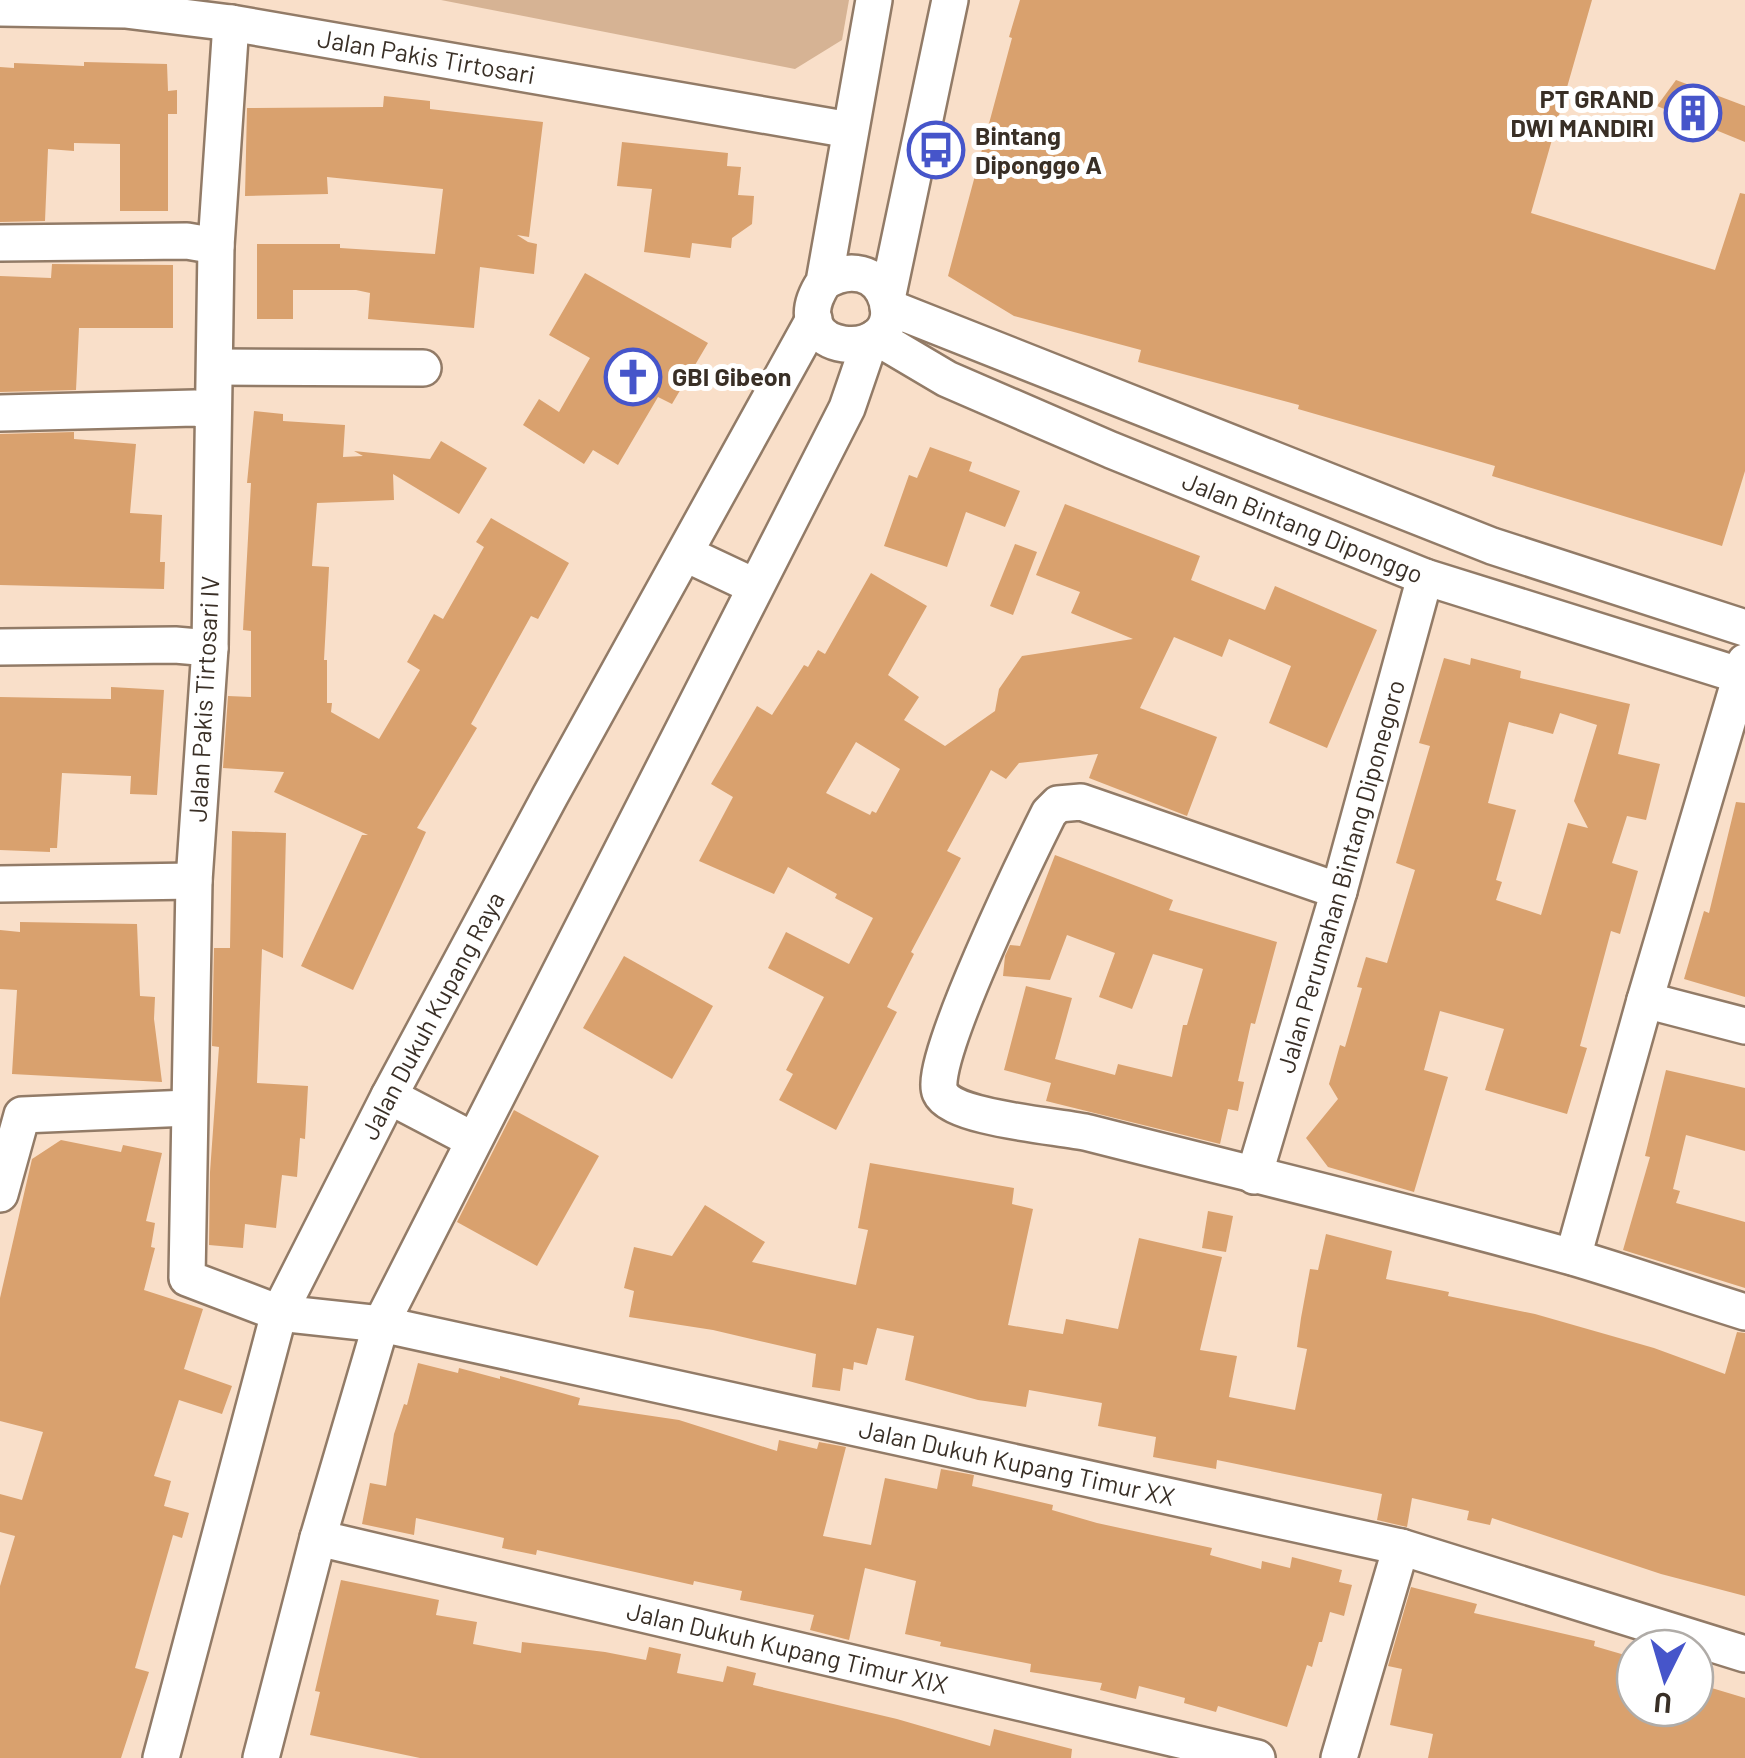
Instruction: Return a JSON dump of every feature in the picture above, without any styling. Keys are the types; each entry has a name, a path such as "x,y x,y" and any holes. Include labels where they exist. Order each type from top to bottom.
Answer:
{"street":[{"path":"874,0 814,319 826,338 836,344 859,345 880,321"},
{"path":"261,1758 318,1538 381,1324 847,408 880,321 950,0"},
{"name":"Jalan Pakis Tirtosari","path":"0,8 126,5 850,130"},
{"name":"Jalan Pakis Tirtosari IV","path":"232,23 216,246 210,648 194,882 188,1278 279,1313"},
{"path":"0,243 187,241 216,246"},
{"path":"824,282 836,274 862,274 873,280 880,321"},
{"name":"Jalan Dukuh Kupang Raya","path":"162,1758 279,1313 550,796 814,319"},
{"name":"Jalan Bintang Diponggo","path":"880,321 965,386 1425,576 1744,672"},
{"name":"Jalan Bintang Diponggo","path":"880,321 1492,546 1745,628"},
{"path":"215,367 424,368"},
{"path":"0,413 195,408 214,412"},
{"path":"686,554 754,586"},
{"name":"Jalan Perumahan Bintang Diponegoro","path":"1254,1176 1425,576"},
{"path":"0,647 210,648"},
{"path":"1573,1258 1644,1000 1744,672"},
{"path":"1338,891 1081,802 1058,804 1049,814 1013,887 940,1066 940,1094 948,1104 967,1111 1083,1132 1573,1258 1745,1312"},
{"path":"0,884 194,882"},
{"path":"1644,1000 1745,1026"},
{"path":"390,1096 474,1140"},
{"path":"0,1194 11,1115 190,1108"},
{"name":"Jalan Dukuh Kupang Timur XX","path":"279,1313 381,1324 1401,1546 1745,1654"},
{"name":"Jalan Dukuh Kupang Timur XIX","path":"318,1538 1257,1758"},
{"path":"1339,1758 1401,1546"}],"shaded area":[{"path":"441,0 849,0 842,40 795,69"}],"building":[{"path":"1020,0 1592,0 1531,213 1715,270 1740,193 1745,194 1745,471 1722,546 1492,476 1495,466 1298,409 1299,405 1138,362 1141,350 1014,316 948,276"},
{"path":"84,62 167,64 168,91 177,90 177,114 168,114 168,211 120,211 120,144 74,143 74,151 48,149 45,221 0,222 0,67 14,68 14,63 84,66"},
{"path":"1676,80 1745,106 1745,142 1657,106"},
{"path":"384,96 430,101 430,109 543,122 529,237 517,235 537,244 534,274 480,267 474,328 368,319 370,293 356,290 293,290 293,319 257,319 257,244 340,244 340,248 435,254 443,189 327,177 328,194 245,196 247,108 383,107"},
{"path":"622,142 728,153 727,166 741,167 738,195 754,196 752,224 732,238 731,248 692,243 690,258 644,252 652,189 617,186"},
{"path":"52,264 173,265 173,328 79,328 76,390 0,392 0,276 51,278"},
{"name":"GBI Gibeon","path":"585,273 708,343 672,404 658,397 618,465 593,450 584,464 523,425 539,399 559,412 590,358 549,335"},
{"path":"254,411 283,414 283,421 345,425 343,457 363,456 354,451 430,459 441,441 487,468 459,514 393,474 394,500 317,503 312,566 329,567 324,660 327,703 332,703 331,712 379,739 420,670 407,662 434,614 443,619 484,547 476,542 491,518 569,563 538,619 531,616 471,724 477,728 417,828 426,832 353,990 301,966 362,835 368,835 274,792 284,772 223,768 228,696 251,697 251,631 243,630 251,483 247,483"},
{"path":"74,432 74,439 136,444 130,513 162,515 160,562 165,562 164,589 0,585 0,434"},
{"path":"930,447 972,462 969,471 1020,491 1005,527 966,512 947,567 884,546 909,475 917,478"},
{"path":"1065,504 1200,556 1191,580 1265,610 1275,586 1377,630 1327,748 1269,723 1291,666 1229,639 1222,657 1174,637 1140,708 1217,737 1187,816 1089,778 1098,754 1019,763 1006,779 991,770 947,851 961,858 887,1007 897,1012 836,1130 779,1100 793,1074 786,1070 824,997 768,968 786,932 849,964 873,918 788,867 774,894 699,861 733,797 711,784 757,706 772,715 804,665 808,667 818,650 825,654 871,573 927,606 888,675 919,697 904,720 945,746 995,711 999,689 1022,656 1133,639 1071,613 1080,592 1036,575","holes":["856,742 900,769 876,813 872,811 870,815 826,793"]},
{"path":"1015,544 1037,552 1013,615 990,606"},
{"path":"1444,658 1470,665 1471,658 1521,671 1520,678 1630,704 1618,754 1660,764 1646,820 1627,816 1612,863 1638,871 1620,934 1611,931 1580,1046 1587,1048 1567,1114 1485,1090 1504,1029 1440,1011 1424,1070 1448,1077 1414,1192 1328,1167 1306,1138 1338,1099 1329,1084 1340,1045 1345,1047 1362,988 1357,987 1366,957 1387,963 1415,870 1396,863 1430,746 1419,743","holes":["1560,713 1597,725 1574,801 1588,828 1568,823 1541,915 1496,900 1502,882 1496,880 1516,810 1488,803 1509,722 1553,734"]},
{"path":"111,687 164,690 157,795 130,794 131,776 62,773 57,848 50,848 50,852 0,850 0,697 111,699"},
{"path":"1736,802 1745,803 1745,997 1684,979 1704,911 1709,913"},
{"path":"232,831 286,833 283,958 262,949 257,1083 308,1086 305,1139 300,1138 297,1177 282,1175 276,1228 245,1224 243,1248 209,1245 219,1047 212,1046 214,948 230,948"},
{"path":"1055,855 1173,900 1169,910 1277,942 1255,1024 1251,1023 1238,1081 1244,1082 1238,1111 1228,1109 1220,1144 1046,1101 1051,1083 1004,1070 1026,986 1072,998 1055,1059 1115,1075 1118,1064 1172,1077 1183,1025 1187,1025 1203,969 1153,954 1132,1009 1099,997 1115,953 1067,935 1050,980 1003,976 1005,956 1010,945 1020,946"},
{"path":"20,922 137,924 140,996 155,997 162,1082 12,1074 17,990 0,989 0,930 20,932"},
{"path":"624,956 713,1006 672,1079 583,1028"},
{"path":"1666,1070 1745,1088 1745,1151 1686,1135 1673,1189 1680,1191 1676,1203 1745,1222 1745,1288 1623,1250 1650,1157 1645,1156"},
{"path":"514,1110 599,1156 537,1266 457,1222"},
{"path":"61,1140 121,1152 123,1145 162,1153 146,1221 155,1223 151,1247 155,1248 144,1290 203,1309 184,1369 232,1386 222,1414 179,1400 154,1476 171,1481 164,1506 189,1513 182,1538 173,1535 135,1668 149,1672 121,1758 0,1758 0,1586 15,1536 0,1532 0,1494 22,1500 43,1432 0,1421 0,1298 32,1159"},
{"path":"870,1163 1014,1188 1012,1204 1033,1209 1008,1325 1063,1334 1066,1319 1118,1329 1139,1238 1222,1257 1200,1350 1237,1356 1229,1397 1295,1410 1307,1349 1297,1347 1301,1318 1310,1269 1318,1270 1326,1234 1392,1251 1386,1279 1535,1314 1654,1348 1725,1374 1737,1332 1745,1333 1745,1596 1661,1574 1492,1518 1490,1525 1467,1520 1469,1511 1412,1498 1407,1527 1377,1520 1382,1494 1217,1460 1216,1469 1153,1457 1156,1437 1098,1426 1102,1403 1029,1390 1026,1407 978,1400 905,1380 914,1336 877,1328 867,1365 854,1362 853,1370 843,1368 840,1391 812,1387 816,1354 713,1330 629,1317 634,1291 624,1288 634,1247 672,1256 705,1205 765,1242 752,1262 856,1285 868,1230 858,1228"},
{"path":"1208,1211 1233,1216 1226,1252 1202,1248"},
{"path":"418,1363 458,1373 459,1368 500,1376 580,1398 578,1405 679,1420 777,1451 779,1440 817,1449 819,1442 846,1447 823,1536 871,1545 885,1478 937,1489 941,1469 974,1475 972,1486 1053,1505 1052,1510 1097,1523 1212,1548 1210,1555 1261,1569 1262,1561 1290,1568 1292,1557 1342,1570 1339,1582 1352,1585 1344,1616 1330,1612 1322,1642 1312,1667 1307,1665 1287,1727 1218,1706 1216,1712 1184,1703 1185,1698 1139,1686 1136,1699 1100,1690 1102,1683 1030,1672 1031,1664 940,1646 941,1642 905,1634 916,1581 865,1568 849,1640 810,1630 814,1615 740,1600 742,1591 694,1581 693,1585 537,1550 536,1555 502,1548 504,1538 416,1518 414,1535 362,1524 370,1483 386,1486 394,1434 404,1404 407,1405"},
{"path":"341,1580 439,1600 436,1615 477,1622 473,1644 521,1653 522,1642 646,1660 649,1647 681,1654 677,1673 723,1682 727,1666 756,1673 753,1685 990,1746 994,1729 1072,1749 1071,1758 420,1758 310,1735 320,1692 315,1691"},
{"path":"1411,1587 1477,1604 1474,1613 1595,1641 1594,1646 1615,1652 1615,1728 1715,1728 1715,1689 1745,1698 1745,1758 1428,1758 1433,1734 1390,1725 1402,1669 1388,1666"}],"place":[{"name":"PT GRAND DWI MANDIRI","path":"1693,113"},
{"name":"Bintang Diponggo A","path":"936,150"},
{"name":"GBI Gibeon","path":"633,377"}]}
